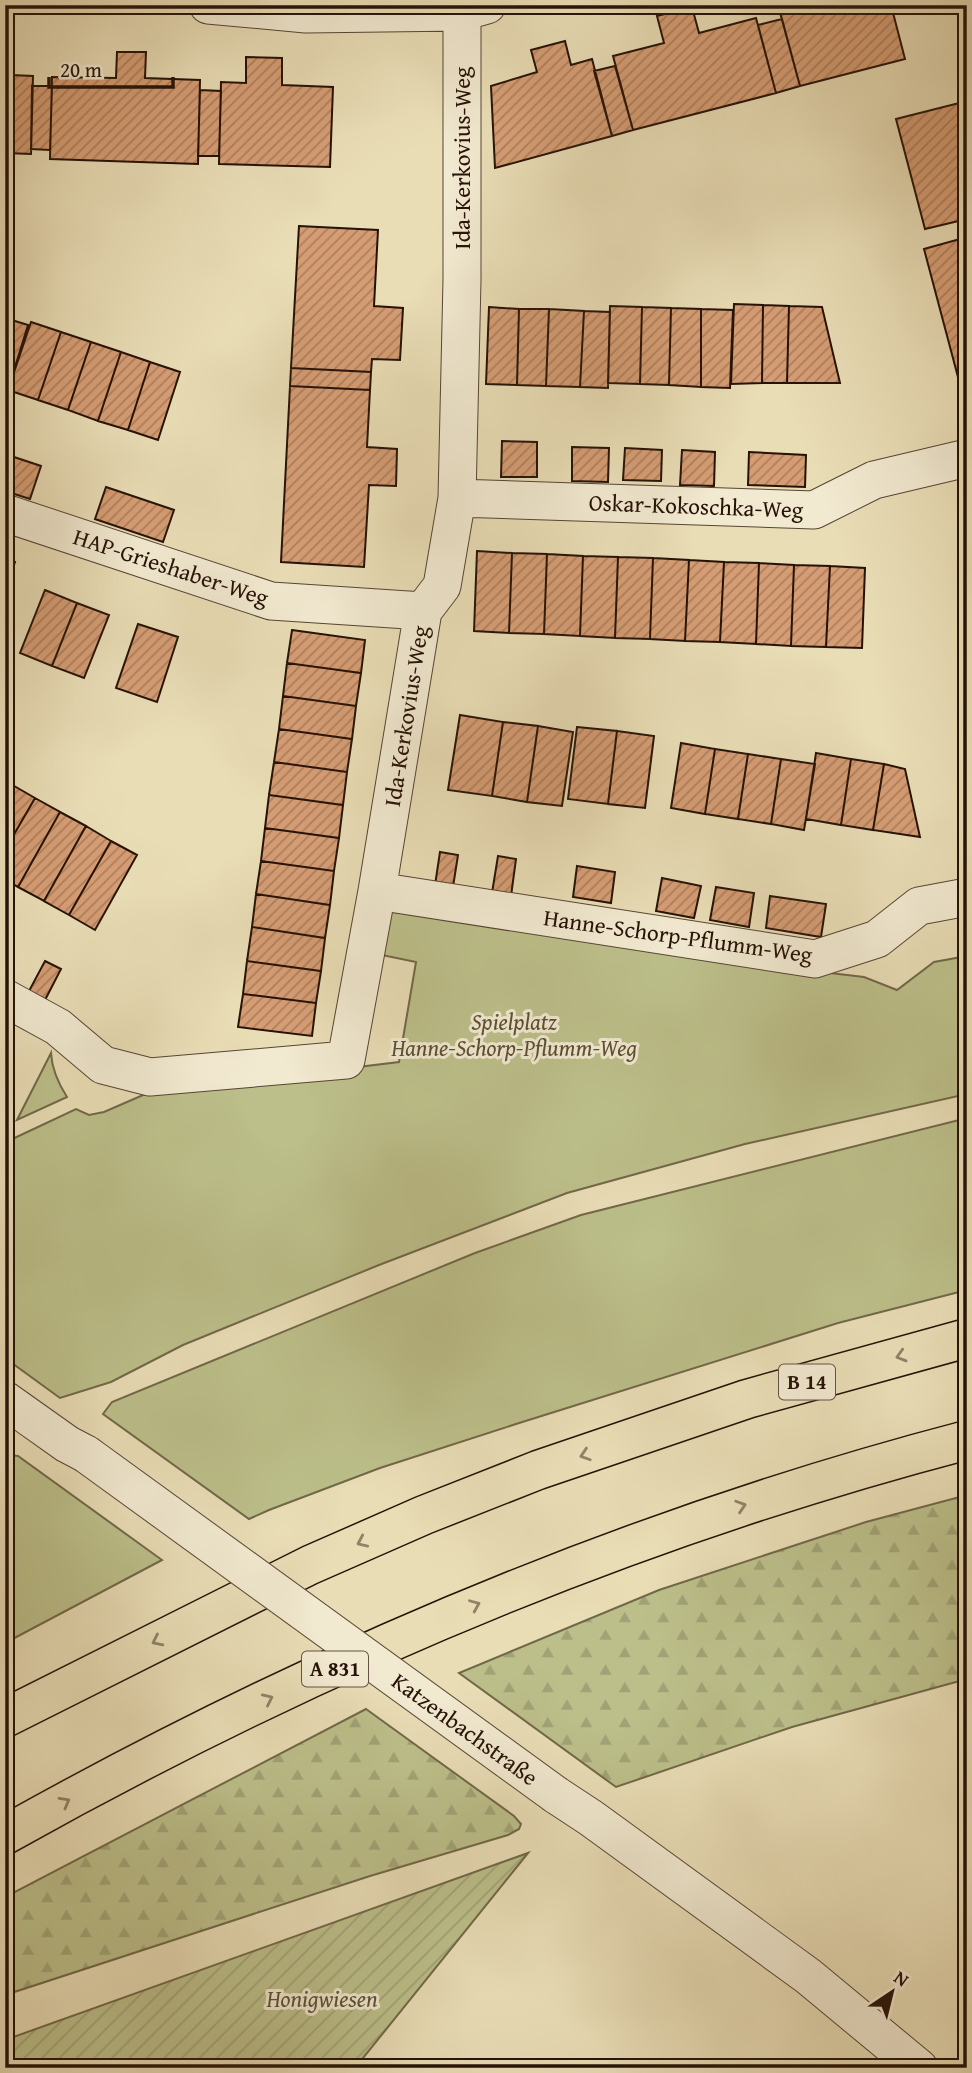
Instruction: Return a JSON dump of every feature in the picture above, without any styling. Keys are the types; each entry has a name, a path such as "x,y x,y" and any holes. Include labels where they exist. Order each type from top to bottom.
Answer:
{"highway":[{"name":"B 14","path":"5,1718 310,1564 424,1515 538,1471 747,1399 967,1338"},
{"name":"A 831","path":"5,1835 68,1800 279,1694 473,1605 676,1528 863,1468 967,1440"}],"street":[{"path":"208,5 306,14 474,9"},
{"name":"Ida-Kerkovius-Weg","path":"5,998 58,1027 103,1065 150,1077 346,1060 423,611 442,586 457,498 462,280 474,9"},
{"name":"Oskar-Kokoschka-Weg","path":"457,498 814,510 874,480 967,458"},
{"name":"HAP-Grieshaber-Weg","path":"5,513 271,601 423,611"},
{"name":"Hanne-Schorp-Pflumm-Weg","path":"377,891 815,959 877,939 919,906 967,897"},
{"name":"Katzenbachstraße","path":"5,1400 67,1444 86,1454 808,1976 919,2068"}],"green space":[{"name":"Spielplatz Hanne-Schorp-Pflumm-Weg","path":"391,908 737,962 864,977 897,990 934,962 967,956 967,1094 745,1144 567,1193 379,1265 183,1345 111,1382 60,1398 5,1358 6,1142 76,1109 89,1115 104,1112 150,1092 399,1062 416,962 377,954"},
{"path":"51,1053 56,1076 67,1097 17,1120"},
{"path":"967,1118 967,1290 838,1323 516,1424 380,1468 249,1519 103,1414 112,1402 475,1253 581,1215"},
{"path":"9,1455 18,1456 162,1560 5,1643 5,1458"},
{"path":"967,1495 967,1679 792,1727 616,1787 459,1673 659,1590 866,1522"},
{"path":"366,1709 514,1816 521,1824 519,1829 508,1835 370,1876 5,1995 5,1897"},
{"name":"Honigwiesen","path":"528,1853 355,2068 5,2068 5,2040"}],"building":[{"path":"791,5 891,5 905,59 800,86 779,9"},
{"path":"692,7 699,33 756,18 776,93 633,130 613,56 664,43 657,16"},
{"path":"782,19 800,86 776,93 758,25"},
{"path":"565,41 571,65 592,59 612,136 495,168 491,86 537,72 531,50"},
{"path":"5,51 12,52 11,75 33,76 31,154 5,153"},
{"path":"117,52 146,52 145,78 200,80 198,164 50,159 52,77 116,78"},
{"path":"246,57 282,58 282,85 333,87 330,167 219,164 221,82 246,83"},
{"path":"615,66 633,130 612,136 594,71"},
{"path":"32,86 52,86 50,150 31,149"},
{"path":"200,90 221,91 219,156 198,156"},
{"path":"967,101 967,219 925,229 896,119"},
{"path":"299,226 378,230 374,306 403,308 400,360 372,359 371,372 291,368"},
{"path":"967,237 967,411 924,249"},
{"path":"734,304 763,305 762,383 731,384"},
{"path":"763,305 789,306 787,383 762,383"},
{"path":"610,306 642,307 640,384 608,383"},
{"path":"789,306 822,307 840,383 787,383"},
{"path":"489,307 519,309 517,385 486,384"},
{"path":"642,307 671,308 669,385 640,384"},
{"path":"671,308 701,309 701,387 669,385"},
{"path":"519,309 549,309 546,386 517,385"},
{"path":"549,309 584,311 580,387 546,386"},
{"path":"701,309 733,310 730,388 701,387"},
{"path":"584,311 610,312 608,388 580,387"},
{"path":"5,318 28,325 7,393 5,393"},
{"path":"31,322 61,332 38,400 8,390"},
{"path":"61,332 91,342 68,410 38,400"},
{"path":"91,342 121,352 98,421 68,410"},
{"path":"121,352 150,362 128,430 98,421"},
{"path":"150,362 180,372 158,440 128,430"},
{"path":"291,368 371,372 370,390 290,386"},
{"path":"290,386 370,390 367,447 397,449 396,486 369,485 364,567 281,562"},
{"path":"502,441 537,442 537,477 501,477"},
{"path":"572,447 609,448 608,482 572,481"},
{"path":"625,448 662,450 661,481 623,480"},
{"path":"682,450 715,452 714,486 680,485"},
{"path":"749,452 806,455 805,487 748,485"},
{"path":"5,454 41,466 30,499 5,491"},
{"path":"106,487 174,510 163,542 95,519"},
{"path":"477,551 512,553 509,633 474,631"},
{"path":"512,553 547,554 544,634 509,633"},
{"path":"547,554 583,556 580,636 544,634"},
{"path":"583,556 618,557 615,638 580,636"},
{"path":"618,557 653,558 650,639 615,638"},
{"path":"653,558 689,560 685,641 650,639"},
{"path":"5,559 15,562 5,592"},
{"path":"689,560 724,562 720,642 685,641"},
{"path":"724,562 759,563 756,644 720,642"},
{"path":"759,563 794,565 791,646 756,644"},
{"path":"794,565 830,566 826,647 791,646"},
{"path":"830,566 865,568 862,648 826,647"},
{"path":"45,590 77,603 52,666 20,653"},
{"path":"77,603 109,615 84,678 52,666"},
{"path":"138,624 178,637 157,702 116,688"},
{"path":"292,630 365,640 361,673 287,663"},
{"path":"287,663 361,673 356,706 283,696"},
{"path":"283,696 356,706 352,739 279,729"},
{"path":"460,715 503,722 492,796 448,790"},
{"path":"503,722 538,726 527,802 492,796"},
{"path":"538,726 573,732 562,806 527,802"},
{"path":"577,727 617,731 608,804 568,799"},
{"path":"279,729 352,739 347,772 274,762"},
{"path":"617,731 654,736 645,808 608,804"},
{"path":"681,743 715,749 705,814 671,808"},
{"path":"715,749 748,754 738,819 705,814"},
{"path":"816,753 851,759 841,825 806,819"},
{"path":"748,754 781,759 771,824 738,819"},
{"path":"781,759 815,764 804,830 771,824"},
{"path":"851,759 884,764 873,830 841,825"},
{"path":"274,762 347,772 343,805 269,795"},
{"path":"884,764 905,769 920,837 873,830"},
{"path":"9,783 35,798 5,850 5,791"},
{"path":"269,795 343,805 339,838 265,828"},
{"path":"35,798 60,812 18,887 5,879 5,850"},
{"path":"60,812 86,826 44,901 18,887"},
{"path":"86,826 111,841 69,915 44,901"},
{"path":"265,828 339,838 334,871 261,861"},
{"path":"111,841 137,855 95,930 69,915"},
{"path":"440,852 458,855 453,887 435,885"},
{"path":"498,856 516,859 511,896 492,893"},
{"path":"261,861 334,871 330,905 256,894"},
{"path":"577,866 615,872 611,903 573,897"},
{"path":"662,878 701,886 694,918 656,911"},
{"path":"716,887 754,893 749,927 710,920"},
{"path":"256,894 330,905 325,938 252,927"},
{"path":"770,896 826,904 821,937 766,928"},
{"path":"252,927 325,938 321,971 247,961"},
{"path":"45,961 61,969 45,1000 29,991"},
{"path":"247,961 321,971 316,1003 243,994"},
{"path":"243,994 316,1003 312,1036 238,1027"}]}
